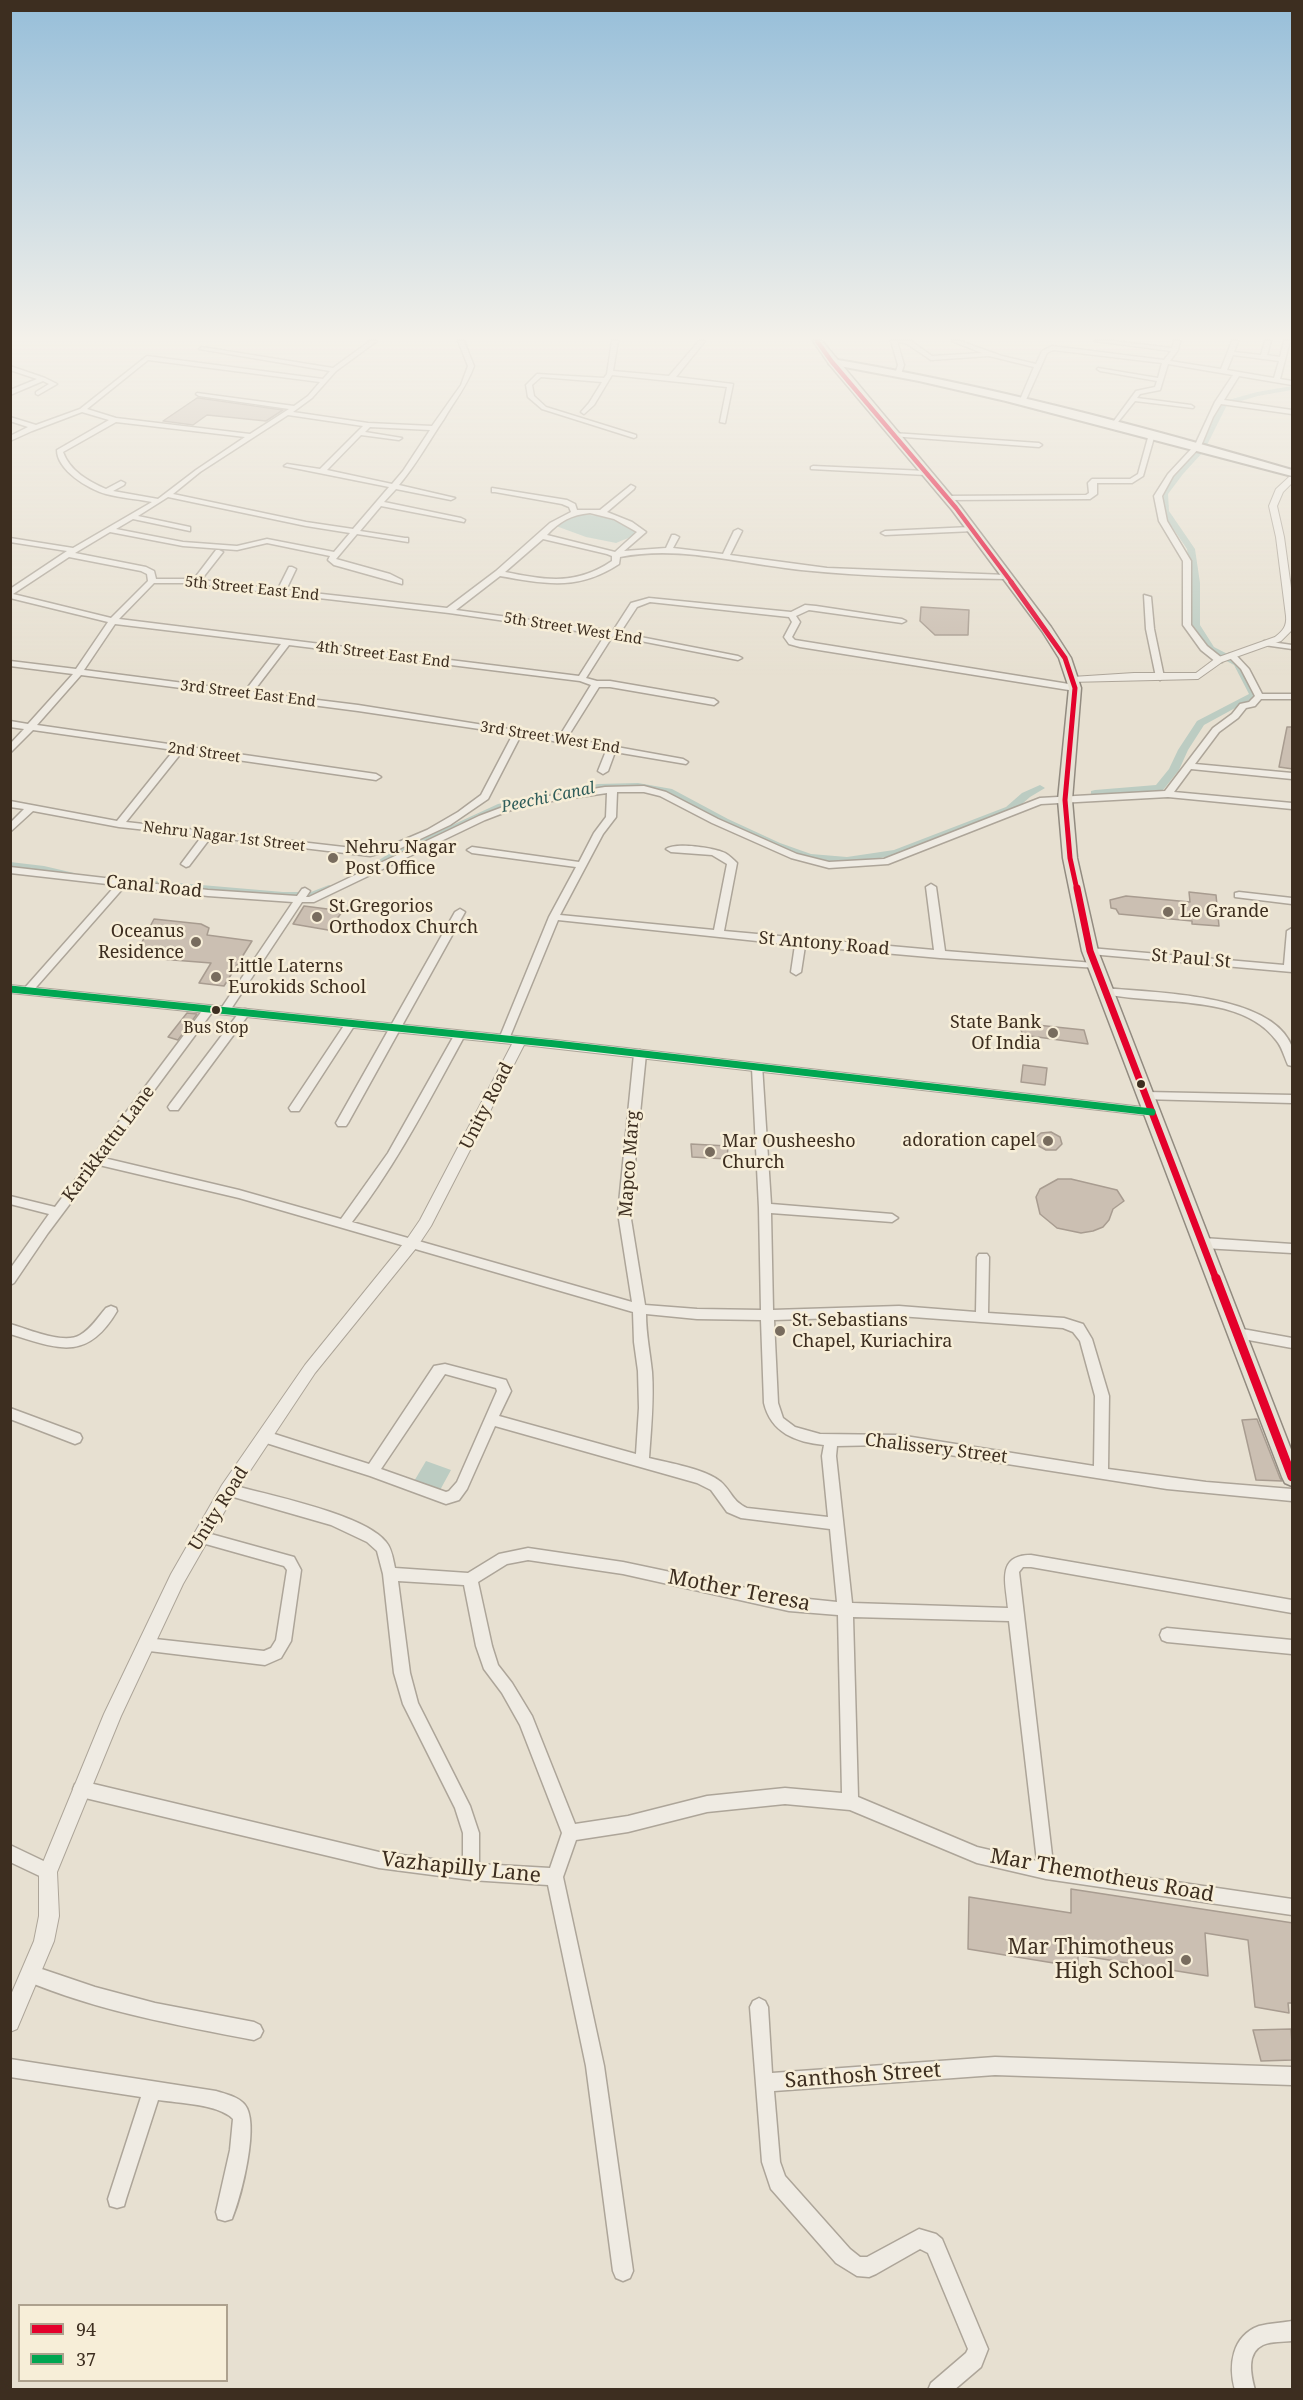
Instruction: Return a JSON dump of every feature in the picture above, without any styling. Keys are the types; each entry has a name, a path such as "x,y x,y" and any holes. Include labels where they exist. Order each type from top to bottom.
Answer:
{"main road":[{"path":"909,453 971,529 1059,648 1073,684 1065,800 1070,858 1094,966 1289,1461 1293,1477"},
{"path":"1222,453 1293,473"}],"street":[{"path":"60,453 63,459 88,484 107,492 159,501"},
{"path":"10,595 71,552 159,501 225,453"},
{"path":"322,471 339,453"},
{"path":"399,582 387,576 332,561 420,453"},
{"path":"947,498 1087,496 1093,494 1092,483 1095,481 1132,481 1137,478 1141,475 1148,453"},
{"path":"1194,453 1170,475 1158,496 1163,520 1187,561 1187,625 1203,648 1246,668 1249,679 1259,696"},
{"path":"287,466 451,498"},
{"path":"813,468 926,473"},
{"path":"792,615 796,622 788,637 792,642 800,645 1073,684 1160,676 1198,676 1226,658 1287,633 1292,623 1280,537 1273,506 1279,490 1293,479"},
{"path":"107,492 121,483"},
{"path":"601,513 631,487"},
{"path":"495,490 564,502 572,506 574,511"},
{"path":"167,495 306,524 405,540"},
{"path":"379,503 461,520"},
{"path":"449,611 499,573 542,536 552,523 574,511 618,517 642,532 616,555 616,562 606,570 570,582 547,582 499,573"},
{"path":"133,517 187,529"},
{"path":"885,533 971,529"},
{"path":"110,530 212,547 237,548 267,541 336,555"},
{"path":"725,558 738,531"},
{"path":"542,536 573,542 616,555 645,549 668,550 812,569 1007,577"},
{"path":"668,550 675,537"},
{"path":"10,540 143,569 151,573 152,581 113,621 78,673 10,750"},
{"path":"196,582 219,552"},
{"path":"281,592 292,569"},
{"name":"5th Street East End","path":"152,581 196,582 408,607"},
{"name":"4th Street East End","path":"10,595 113,621 580,679 596,684 610,684 714,702"},
{"path":"1147,597 1150,629 1160,676"},
{"path":"580,679 609,636 615,634 634,605 649,600 792,615 808,608 816,608 902,621"},
{"name":"5th Street West End","path":"408,607 416,606 615,634 738,658"},
{"path":"247,694 286,643"},
{"path":"1267,643 1293,647"},
{"name":"3rd Street East End","path":"10,663 417,718"},
{"path":"562,740 596,684"},
{"path":"1259,696 1293,697"},
{"path":"1168,794 1216,730 1235,716 1243,706 1252,704 1259,696"},
{"name":"3rd Street West End","path":"417,718 518,732 683,762"},
{"name":"2nd Street","path":"10,724 376,777"},
{"name":"Nehru Nagar 1st Street","path":"10,804 119,824 207,836 370,853 385,852 461,815 485,797 518,732"},
{"path":"603,771 612,748"},
{"name":"Nehru Nagar 1st Street","path":"119,824 179,750"},
{"path":"1188,766 1293,776"},
{"path":"225,1010 301,897 322,896 482,818 522,804 612,790 644,789 663,794 715,821 794,856 829,865 885,862 1040,801 1168,794 1293,806"},
{"path":"512,1040 554,917 599,833 611,817 612,790"},
{"path":"10,829 32,807"},
{"path":"186,864 207,836"},
{"path":"671,849 720,854 728,857 732,863 718,934"},
{"path":"472,850 582,865"},
{"name":"Canal Road","path":"10,870 122,884 301,897"},
{"path":"27,991 122,884"},
{"path":"930,887 940,955"},
{"path":"1239,895 1293,902"},
{"path":"342,1123 460,912"},
{"name":"St Antony Road","path":"554,917 940,955 1094,966"},
{"path":"1291,969 1293,931"},
{"path":"796,972 801,942"},
{"name":"St Paul St","path":"1090,951 1291,969"},
{"path":"10,989 512,1040 1152,1112"},
{"path":"1105,992 1222,1004 1239,1010 1269,1024 1289,1050 1293,1062"},
{"name":"Karikkattu Lane","path":"10,1280 16,1262 58,1212 209,1009"},
{"path":"174,1107 245,1012"},
{"path":"295,1108 351,1023"},
{"path":"344,1224 367,1196 460,1035"},
{"name":"Unity Road","path":"10,2022 44,1941 49,1916 48,1872 113,1714 177,1579 228,1490 310,1369 412,1243 426,1222 512,1040"},
{"name":"Mapco Marg","path":"640,1054 624,1213 639,1309 646,1408 642,1460"},
{"name":"Chalissery Street","path":"758,1068 771,1403 774,1417 782,1426 795,1434 831,1442 853,1439 896,1440 1206,1488 1293,1495"},
{"path":"1146,1096 1293,1099"},
{"path":"96,1160 153,1172 344,1224 639,1309 697,1314 767,1315 898,1311 1064,1323 1078,1328 1086,1339 1102,1396 1101,1473"},
{"path":"10,1200 58,1212"},
{"path":"765,1208 892,1218"},
{"path":"1203,1243 1293,1250"},
{"path":"982,1316 983,1257"},
{"path":"10,1329 69,1344 87,1337 111,1311"},
{"path":"1237,1333 1293,1343"},
{"path":"266,1437 372,1471 442,1498 454,1496 462,1485 504,1391 501,1384 445,1369 439,1370 372,1471"},
{"path":"10,1413 75,1438"},
{"path":"491,1419 642,1460 709,1482 716,1486 732,1508 746,1514 836,1524"},
{"path":"390,1574 470,1578 484,1646 492,1669 507,1688 526,1721 570,1833 627,1824 708,1804 785,1796 850,1802 845,1609 829,1456 831,1442"},
{"path":"228,1490 336,1521 371,1537 382,1548 390,1574 402,1673 411,1704 462,1806 471,1833 471,1872"},
{"path":"146,1645 265,1658 276,1653 283,1641 294,1570 289,1561 200,1537"},
{"name":"Mother Teresa","path":"470,1578 504,1558 528,1554 623,1568 789,1604 845,1609 1016,1615"},
{"path":"1047,1871 1016,1615 1012,1570 1018,1561 1031,1561 1293,1606"},
{"path":"1167,1635 1293,1647"},
{"name":"Vazhapilly Lane","path":"81,1789 379,1860 471,1872 555,1877 570,1833"},
{"name":"Mar Themotheus Road","path":"850,1802 978,1855 1047,1871 1293,1907"},
{"path":"10,1853 48,1872"},
{"path":"555,1877 595,2066 623,2271"},
{"path":"30,1974 95,1996 155,2012 254,2031"},
{"path":"759,2007 764,2083"},
{"name":"Santhosh Street","path":"938,2390 974,2360 978,2349 935,2246 929,2241 919,2239 869,2267 857,2266 843,2256 778,2182 771,2162 764,2083 995,2067 1293,2076"},
{"path":"10,2068 216,2100 234,2107 242,2118 242,2132 225,2212"},
{"path":"117,2199 152,2090"},
{"path":"1245,2390 1240,2373 1244,2351 1256,2337 1293,2331"}],"shaded area":[{"path":"580,513 618,522 638,534 616,543 586,537 556,526"},
{"path":"426,1461 451,1470 439,1492 413,1483"}],"building":[{"path":"921,607 969,610 968,635 935,635 920,621"},
{"path":"1287,727 1293,727 1293,769 1279,767"},
{"name":"Le Grande","path":"1189,892 1216,895 1219,926 1119,914 1116,909 1111,908 1110,900 1126,896 1190,902"},
{"name":"St.Gregorios Orthodox Church","path":"304,906 343,911 328,930 293,924"},
{"name":"Oceanus Residence","path":"154,919 201,924 209,928 207,935 252,941 224,986 199,983 211,963 160,959 141,944"},
{"path":"187,1013 197,1014 178,1040 168,1037"},
{"name":"State Bank Of India","path":"1018,1023 1084,1030 1088,1044 1023,1035"},
{"path":"1023,1065 1047,1068 1045,1085 1021,1082"},
{"name":"adoration capel","path":"1051,1132 1060,1137 1062,1144 1056,1150 1046,1150 1037,1145 1035,1138 1041,1133"},
{"name":"Mar Ousheesho Church","path":"691,1144 728,1146 727,1159 692,1157"},
{"path":"1058,1179 1071,1179 1117,1190 1124,1201 1113,1209 1109,1220 1103,1227 1081,1233 1057,1228 1040,1214 1036,1197 1040,1189"},
{"path":"1257,1419 1282,1481 1256,1480 1242,1420"},
{"path":"1071,1889 1293,1923 1293,2003 1288,2003 1289,2013 1255,2007 1248,1940 1205,1933 1208,1976 1078,1955 1078,1967 968,1949 969,1897 1071,1913"},
{"path":"1291,2029 1293,2060 1261,2061 1253,2030"}],"waterway":[{"name":"Peechi Canal","path":"1095,793 1159,788 1174,770 1183,750 1200,723 1254,695 1238,663 1211,649 1195,625 1196,583 1191,549 1165,511 1164,494 1198,453"},
{"name":"Peechi Canal","path":"368,870 391,857 502,806 598,787 638,786 668,791 776,845 809,857 847,860 896,853 1010,809 1026,795 1040,788"},
{"name":"Peechi Canal","path":"10,865 70,875"},
{"name":"Peechi Canal","path":"143,883 283,895 313,895 329,888"}],"transit line":[{"name":"94","path":"909,453 956,508 1047,630 1065,658 1075,688 1065,800 1070,858 1090,951 1292,1477"},
{"name":"37","path":"10,989 556,1044 1152,1112"}],"place":[{"name":"Nehru Nagar Post Office","path":"333,858"},
{"name":"Le Grande","path":"1168,912"},
{"name":"St.Gregorios Orthodox Church","path":"317,917"},
{"name":"Oceanus Residence","path":"196,942"},
{"name":"Little Laterns Eurokids School","path":"216,977"},
{"name":"Bus Stop","path":"216,1010"},
{"name":"State Bank Of India","path":"1053,1033"},
{"name":"adoration capel","path":"1048,1141"},
{"name":"Mar Ousheesho Church","path":"710,1152"},
{"name":"St. Sebastians Chapel, Kuriachira","path":"780,1331"},
{"name":"Mar Thimotheus High School","path":"1186,1960"}]}
